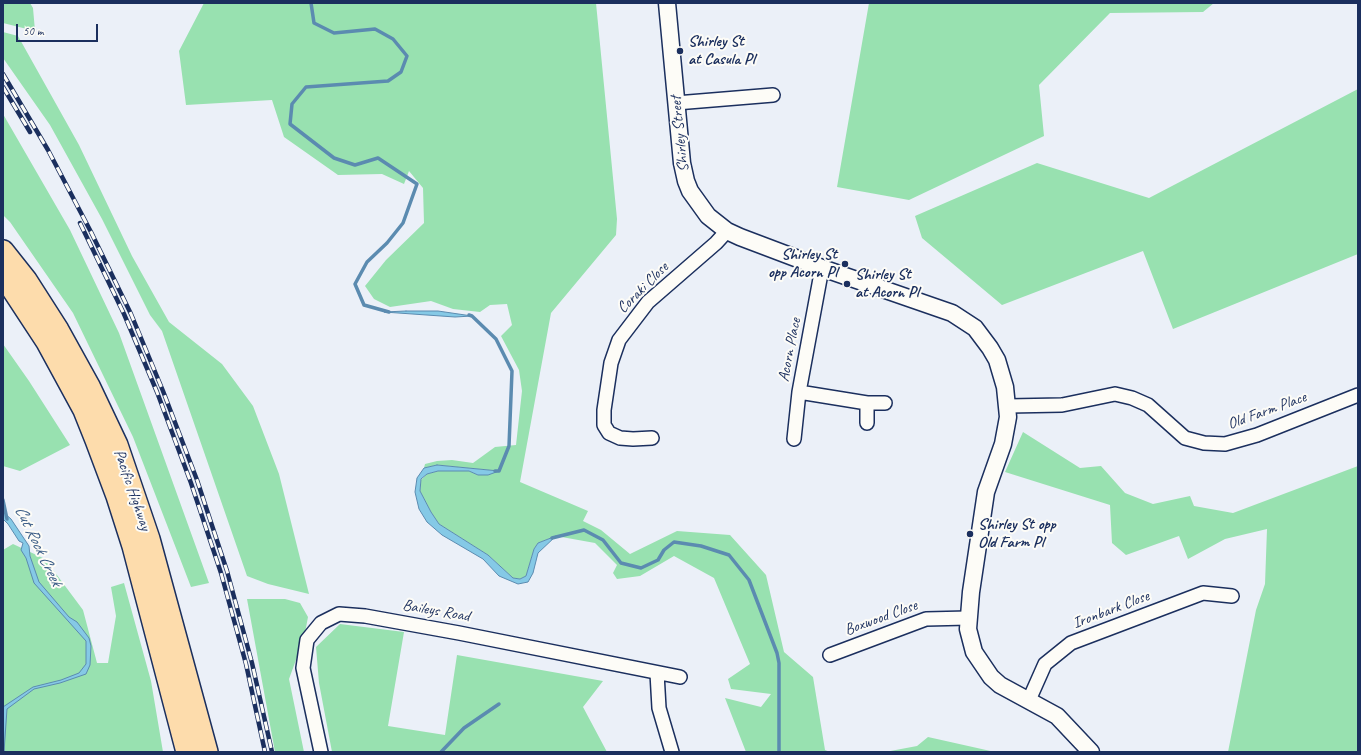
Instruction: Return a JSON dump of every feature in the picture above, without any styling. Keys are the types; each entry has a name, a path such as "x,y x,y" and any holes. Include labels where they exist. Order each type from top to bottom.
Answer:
{"main road":[{"name":"Pacific Highway","path":"5,262 84,410 117,496 133,546 187,752"},
{"name":"Pacific Highway","path":"5,262 58,330 89,386 117,445 149,539 207,752"}],"street":[{"name":"Shirley Street","path":"667,3 676,103 686,182 697,203 708,216 727,231 822,268 952,313 964,320 983,336 997,360 1006,387 1008,406 1006,430 986,492 968,618 968,629 971,642 981,666 991,678 1000,686 1057,716 1091,752"},
{"path":"676,103 773,95"},
{"name":"Coraki Close","path":"652,438 620,438 609,433 604,425 604,410 611,363 619,340 648,302 716,243 727,231"},
{"name":"Acorn Place","path":"794,439 799,392 822,268"},
{"path":"799,392 867,403 885,403"},
{"name":"Old Farm Place","path":"1008,406 1062,405 1115,394 1132,398 1148,405 1185,438 1204,443 1225,444 1257,435 1358,395"},
{"path":"867,403 867,423"},
{"name":"Ironbark Close","path":"1029,700 1045,664 1071,643 1203,593 1232,596"},
{"name":"Baileys Road","path":"321,752 303,668 308,640 321,623 339,614 365,616 459,633 680,677"},
{"name":"Boxwood Close","path":"830,654 926,619 968,618"},
{"path":"657,673 659,708 672,752"}],"green space":[{"path":"3,3 30,3 33,8 35,31 3,23"},
{"path":"204,3 596,3 617,219 616,235 551,313 520,482 588,511 583,521 601,530 630,554 677,531 730,535 766,575 784,652 813,677 825,750 830,752 746,752 725,698 761,707 771,694 731,689 728,679 750,664 714,578 674,556 640,576 617,579 613,573 617,565 595,543 556,536 538,543 534,549 526,576 520,579 513,578 488,555 439,524 420,491 421,480 427,474 438,471 469,471 478,475 488,475 498,471 437,465 424,468 425,464 437,461 452,460 473,463 495,447 516,445 522,391 519,370 501,336 512,325 507,304 490,305 480,312 453,309 431,301 390,307 374,299 365,286 386,260 424,223 423,188 409,171 404,184 382,174 338,175 284,137 272,100 186,105 179,51"},
{"path":"869,3 1214,3 1203,12 1110,13 1039,85 1044,136 909,200 837,187"},
{"path":"3,32 18,36 79,145 132,256 169,322 222,364 253,406 279,474 309,594 268,584 247,576 162,331 150,315 102,219 50,125 3,58"},
{"path":"1358,89 1358,254 1173,329 1143,251 1002,305 922,238 915,216 1037,163 1149,198"},
{"path":"3,114 70,230 119,333 209,583 191,587 133,437 73,313 10,222 3,215"},
{"path":"3,344 29,381 70,445 20,471 3,466"},
{"path":"1023,432 1080,468 1101,466 1125,493 1153,504 1190,496 1194,506 1233,513 1358,466 1358,752 1228,752 1256,610 1265,584 1267,529 1225,539 1188,559 1179,536 1126,555 1112,543 1110,505 1005,472"},
{"path":"13,544 45,559 83,610 97,663 108,663 116,616 111,587 124,583 151,681 163,752 3,752 3,550"},
{"path":"247,599 285,599 300,603 308,617 304,638 289,679 304,752 275,752"},
{"path":"340,624 404,632 388,726 445,735 457,655 603,681 583,707 607,752 332,752 319,683 316,647"},
{"path":"928,737 995,752 885,752 917,746"}],"water":[{"path":"438,311 472,316 455,317 384,312"},
{"path":"437,465 499,471 488,475 478,475 469,471 438,471 427,474 421,479 420,491 439,524 488,555 513,578 520,579 526,576 534,549 538,543 556,536 538,553 533,573 528,582 518,584 499,576 483,559 442,535 427,522 419,509 415,492 417,478 424,468"},
{"path":"3,512 11,519 29,546 30,556 39,582 69,617 77,622 89,638 91,646 90,665 86,674 60,683 34,689 7,709 4,752 3,707 33,687 61,680 79,673 86,664 86,641 34,583 26,558 21,550 23,543 19,541 3,519"}],"waterway":[{"path":"311,3 314,23 334,33 375,29 393,39 407,56 401,72 388,81 306,87 292,104 290,124 334,158 355,165 378,158 417,184 403,223 387,243 367,262 355,284 364,305 389,312"},
{"path":"469,315 472,316 496,339 512,371 509,446 499,471 495,471"},
{"name":"Cut Rock Creek","path":"3,500 7,519"},
{"path":"552,538 584,530 603,540 621,563 641,568 658,560 664,550 674,542 701,546 729,555 749,580 777,653 779,663 779,752"},
{"path":"441,752 464,728 499,704"}],"railway":[{"path":"3,74 48,150 91,232 131,314 163,391 197,480 227,571 252,663 272,752"},
{"path":"3,87 30,132"},
{"path":"80,223 124,314 157,392 191,483 221,573 246,664 265,752"}],"place":[{"name":"Shirley St at Casula Pl","path":"680,51"},
{"name":"Shirley St opp Acorn Pl","path":"845,264"},
{"name":"Shirley St at Acorn Pl","path":"847,284"},
{"name":"Shirley St opp Old Farm Pl","path":"970,534"}]}
